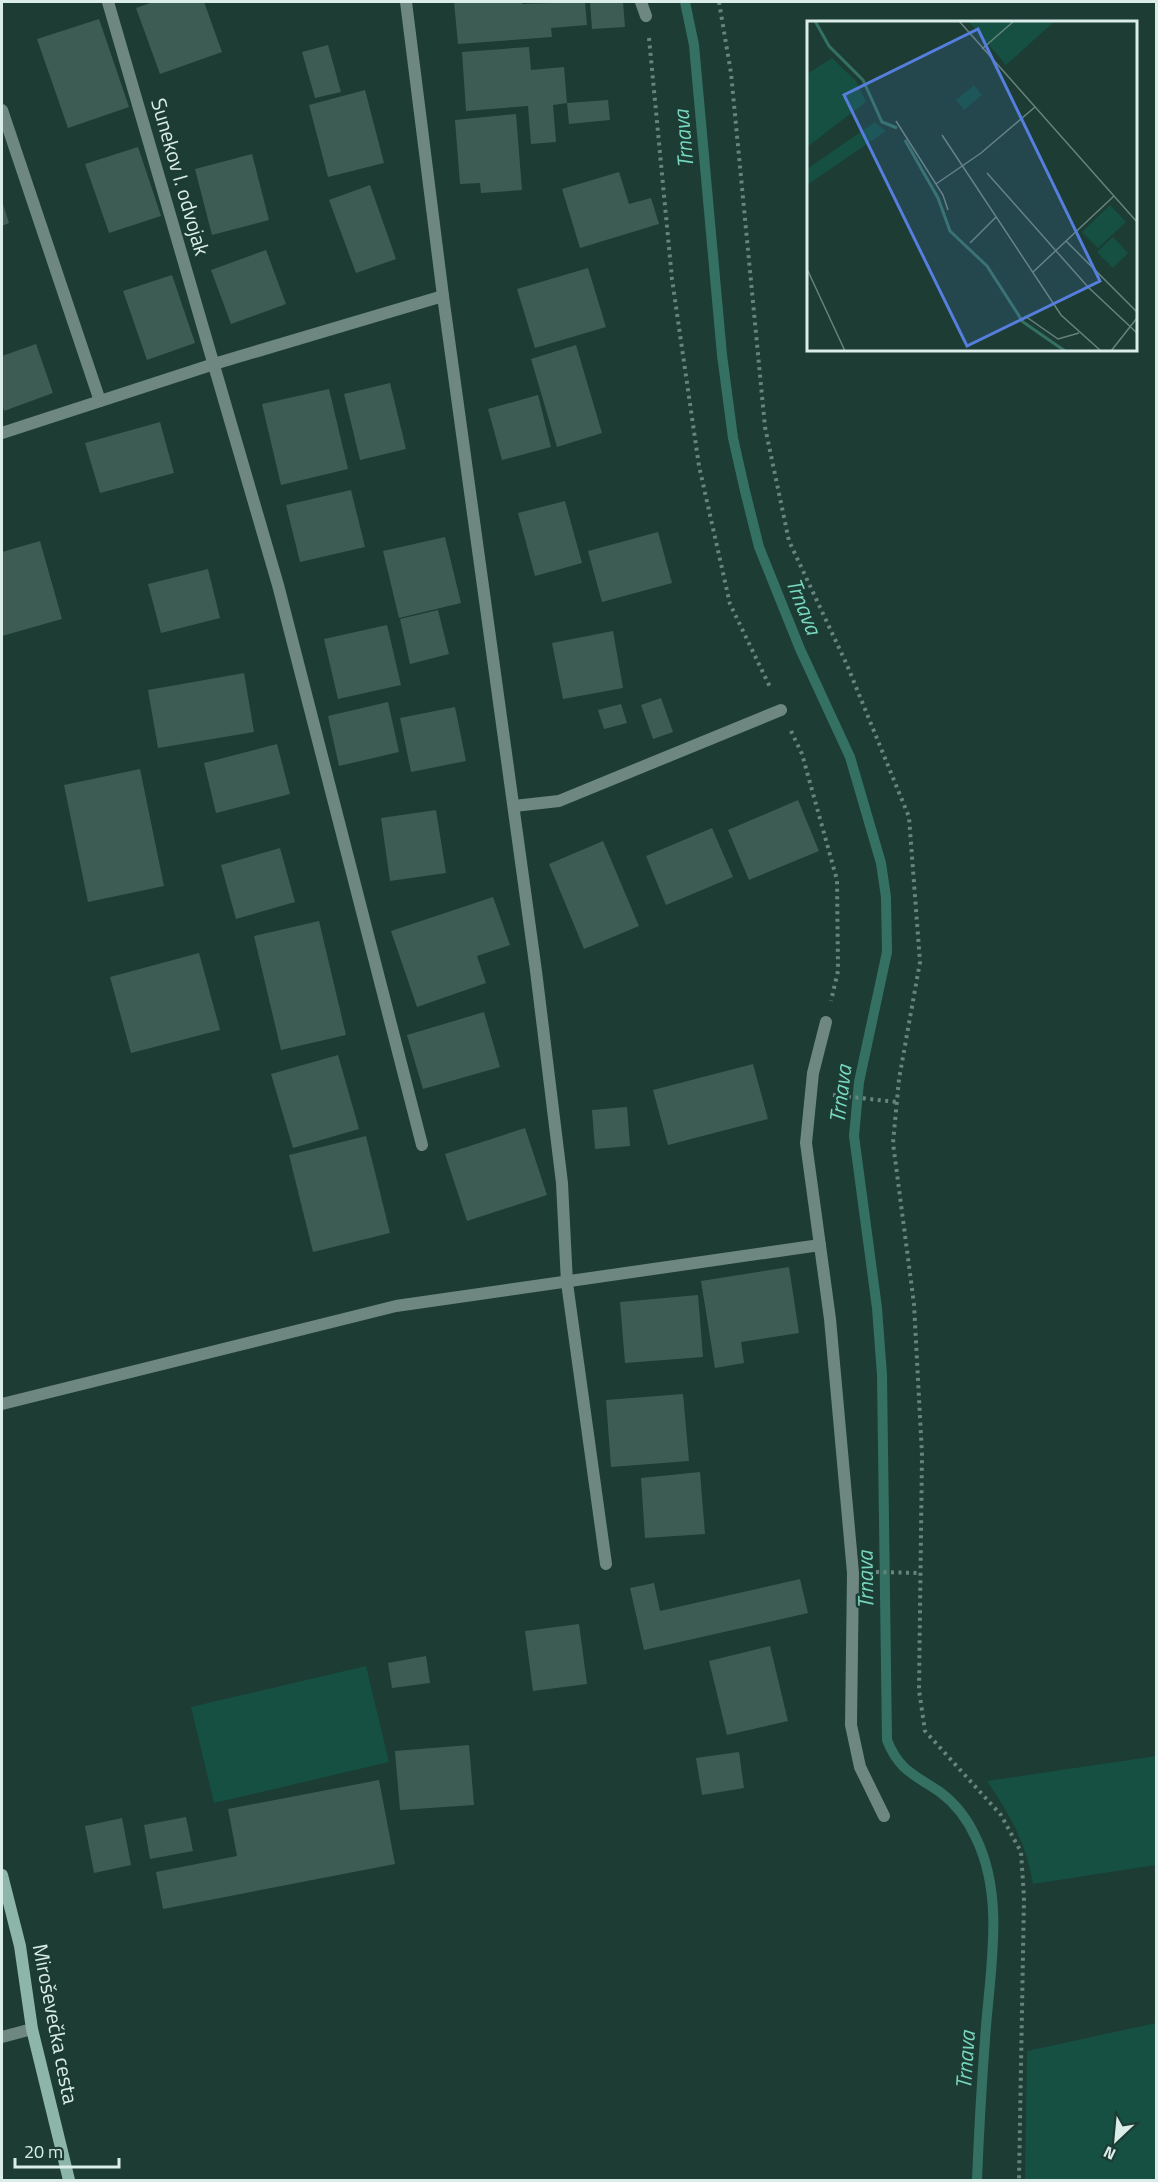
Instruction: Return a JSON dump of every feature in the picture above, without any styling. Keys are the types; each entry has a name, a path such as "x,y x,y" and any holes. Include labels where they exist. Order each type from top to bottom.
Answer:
{"main road":[{"name":"Miroševečka cesta","path":"2,1875 20,1946 32,2029 69,2181"}],"street":[{"name":"Sunekov I. odvojak","path":"108,2 278,585 422,1145"},
{"path":"406,2 443,296 514,806 562,1183 567,1283 606,1564"},
{"path":"641,2 646,16"},
{"path":"2,110 100,401"},
{"path":"2,433 214,364 443,296"},
{"path":"514,806 560,801 781,710"},
{"path":"826,1022 813,1073 806,1143 830,1319 853,1573 851,1725 860,1767 884,1816"},
{"path":"2,1404 396,1306 820,1245"},
{"path":"2,2037 32,2029"}],"path":[{"path":"719,2 731,73 765,427 789,541 847,664 909,817 920,962 892,1143 914,1304 921,1455 919,1690 925,1731 1001,1815 1022,1852 1024,1897 1019,2181"},
{"path":"646,16 655,85 672,279 699,466 730,604 802,754 837,880 838,971 826,1022"},
{"path":"841,1096 897,1102"},
{"path":"874,1572 921,1573"}],"green space":[{"path":"366,1666 389,1762 214,1803 191,1707"},
{"path":"1156,1756 1156,1865 1033,1884 1026,1854 1016,1830 987,1781"},
{"path":"1156,2023 1156,2180 1025,2180 1027,2051"}],"building":[{"path":"153,2 204,2 222,52 160,74 136,8"},
{"path":"454,2 522,2 522,4 585,2 587,25 551,28 552,37 458,44"},
{"path":"590,2 623,2 625,27 592,29"},
{"path":"99,19 129,107 68,128 37,39"},
{"path":"328,45 341,92 315,98 302,52"},
{"path":"529,47 531,70 564,67 567,103 553,105 556,142 531,144 528,106 466,111 462,52"},
{"path":"365,90 384,163 328,177 309,105"},
{"path":"608,100 610,120 569,124 567,103"},
{"path":"516,114 522,190 481,193 480,183 460,184 455,120"},
{"path":"138,147 161,216 109,233 85,164"},
{"path":"252,154 269,220 212,235 195,169"},
{"path":"619,172 629,204 651,198 659,224 580,248 562,189"},
{"path":"370,185 396,259 356,273 329,200"},
{"path":"2,201 9,223 2,226"},
{"path":"266,250 286,304 231,324 211,270"},
{"path":"588,268 606,327 535,348 517,289"},
{"path":"172,275 195,343 147,360 123,291"},
{"path":"36,344 53,393 4,411 2,356"},
{"path":"576,345 602,433 557,447 531,359"},
{"path":"390,383 406,449 360,460 344,394"},
{"path":"329,389 348,469 281,485 262,404"},
{"path":"538,395 551,447 502,460 488,409"},
{"path":"160,422 174,473 100,493 85,443"},
{"path":"351,490 365,547 300,562 286,505"},
{"path":"565,501 582,563 535,576 518,513"},
{"path":"658,532 672,583 602,602 588,551"},
{"path":"445,537 461,603 399,618 383,551"},
{"path":"40,541 62,619 2,636 2,552"},
{"path":"208,569 220,618 161,633 148,584"},
{"path":"438,610 449,654 410,664 400,619"},
{"path":"387,625 401,685 338,699 324,639"},
{"path":"613,631 623,688 563,699 552,643"},
{"path":"244,673 254,732 158,748 148,690"},
{"path":"661,698 673,732 653,739 641,705"},
{"path":"388,702 399,752 339,766 328,716"},
{"path":"621,704 627,723 604,729 598,710"},
{"path":"455,707 466,761 411,772 400,718"},
{"path":"277,744 290,794 216,813 204,763"},
{"path":"140,769 164,886 88,902 64,785"},
{"path":"798,800 819,851 749,880 728,830"},
{"path":"436,810 446,873 390,881 381,818"},
{"path":"712,828 733,877 666,905 646,856"},
{"path":"603,841 639,926 584,949 549,864"},
{"path":"280,848 295,902 236,919 221,865"},
{"path":"493,897 510,945 477,956 486,983 417,1007 391,931"},
{"path":"319,921 346,1035 281,1050 254,936"},
{"path":"199,953 220,1030 131,1053 110,977"},
{"path":"484,1012 500,1067 423,1089 407,1035"},
{"path":"338,1055 359,1129 293,1148 271,1074"},
{"path":"753,1064 768,1119 668,1145 653,1090"},
{"path":"627,1107 630,1146 595,1149 592,1110"},
{"path":"525,1128 547,1195 467,1221 445,1154"},
{"path":"366,1136 390,1233 313,1252 289,1155"},
{"path":"789,1267 799,1333 741,1342 744,1363 715,1368 701,1281"},
{"path":"698,1295 703,1357 625,1363 620,1302"},
{"path":"683,1394 689,1461 611,1467 606,1400"},
{"path":"700,1472 705,1534 645,1538 641,1478"},
{"path":"800,1579 808,1613 644,1650 630,1588 654,1583 660,1611"},
{"path":"579,1624 587,1684 533,1691 525,1631"},
{"path":"770,1646 788,1721 727,1735 709,1661"},
{"path":"426,1656 430,1683 392,1688 388,1663"},
{"path":"469,1745 474,1805 400,1810 395,1751"},
{"path":"739,1752 744,1788 702,1795 696,1758"},
{"path":"379,1780 395,1864 163,1909 156,1872 237,1856 228,1809"},
{"path":"186,1817 193,1851 150,1859 144,1825"},
{"path":"122,1818 131,1865 94,1873 85,1826"}],"waterway":[{"name":"Trnava","path":"685,2 694,45 722,355 733,438 759,547 800,649 850,757 881,863 886,897 887,952 859,1082 854,1136 877,1308 882,1375 887,1740 902,1766 946,1797 965,1819 985,1860 990,1883 993,1906 992,1955 977,2180"}]}
